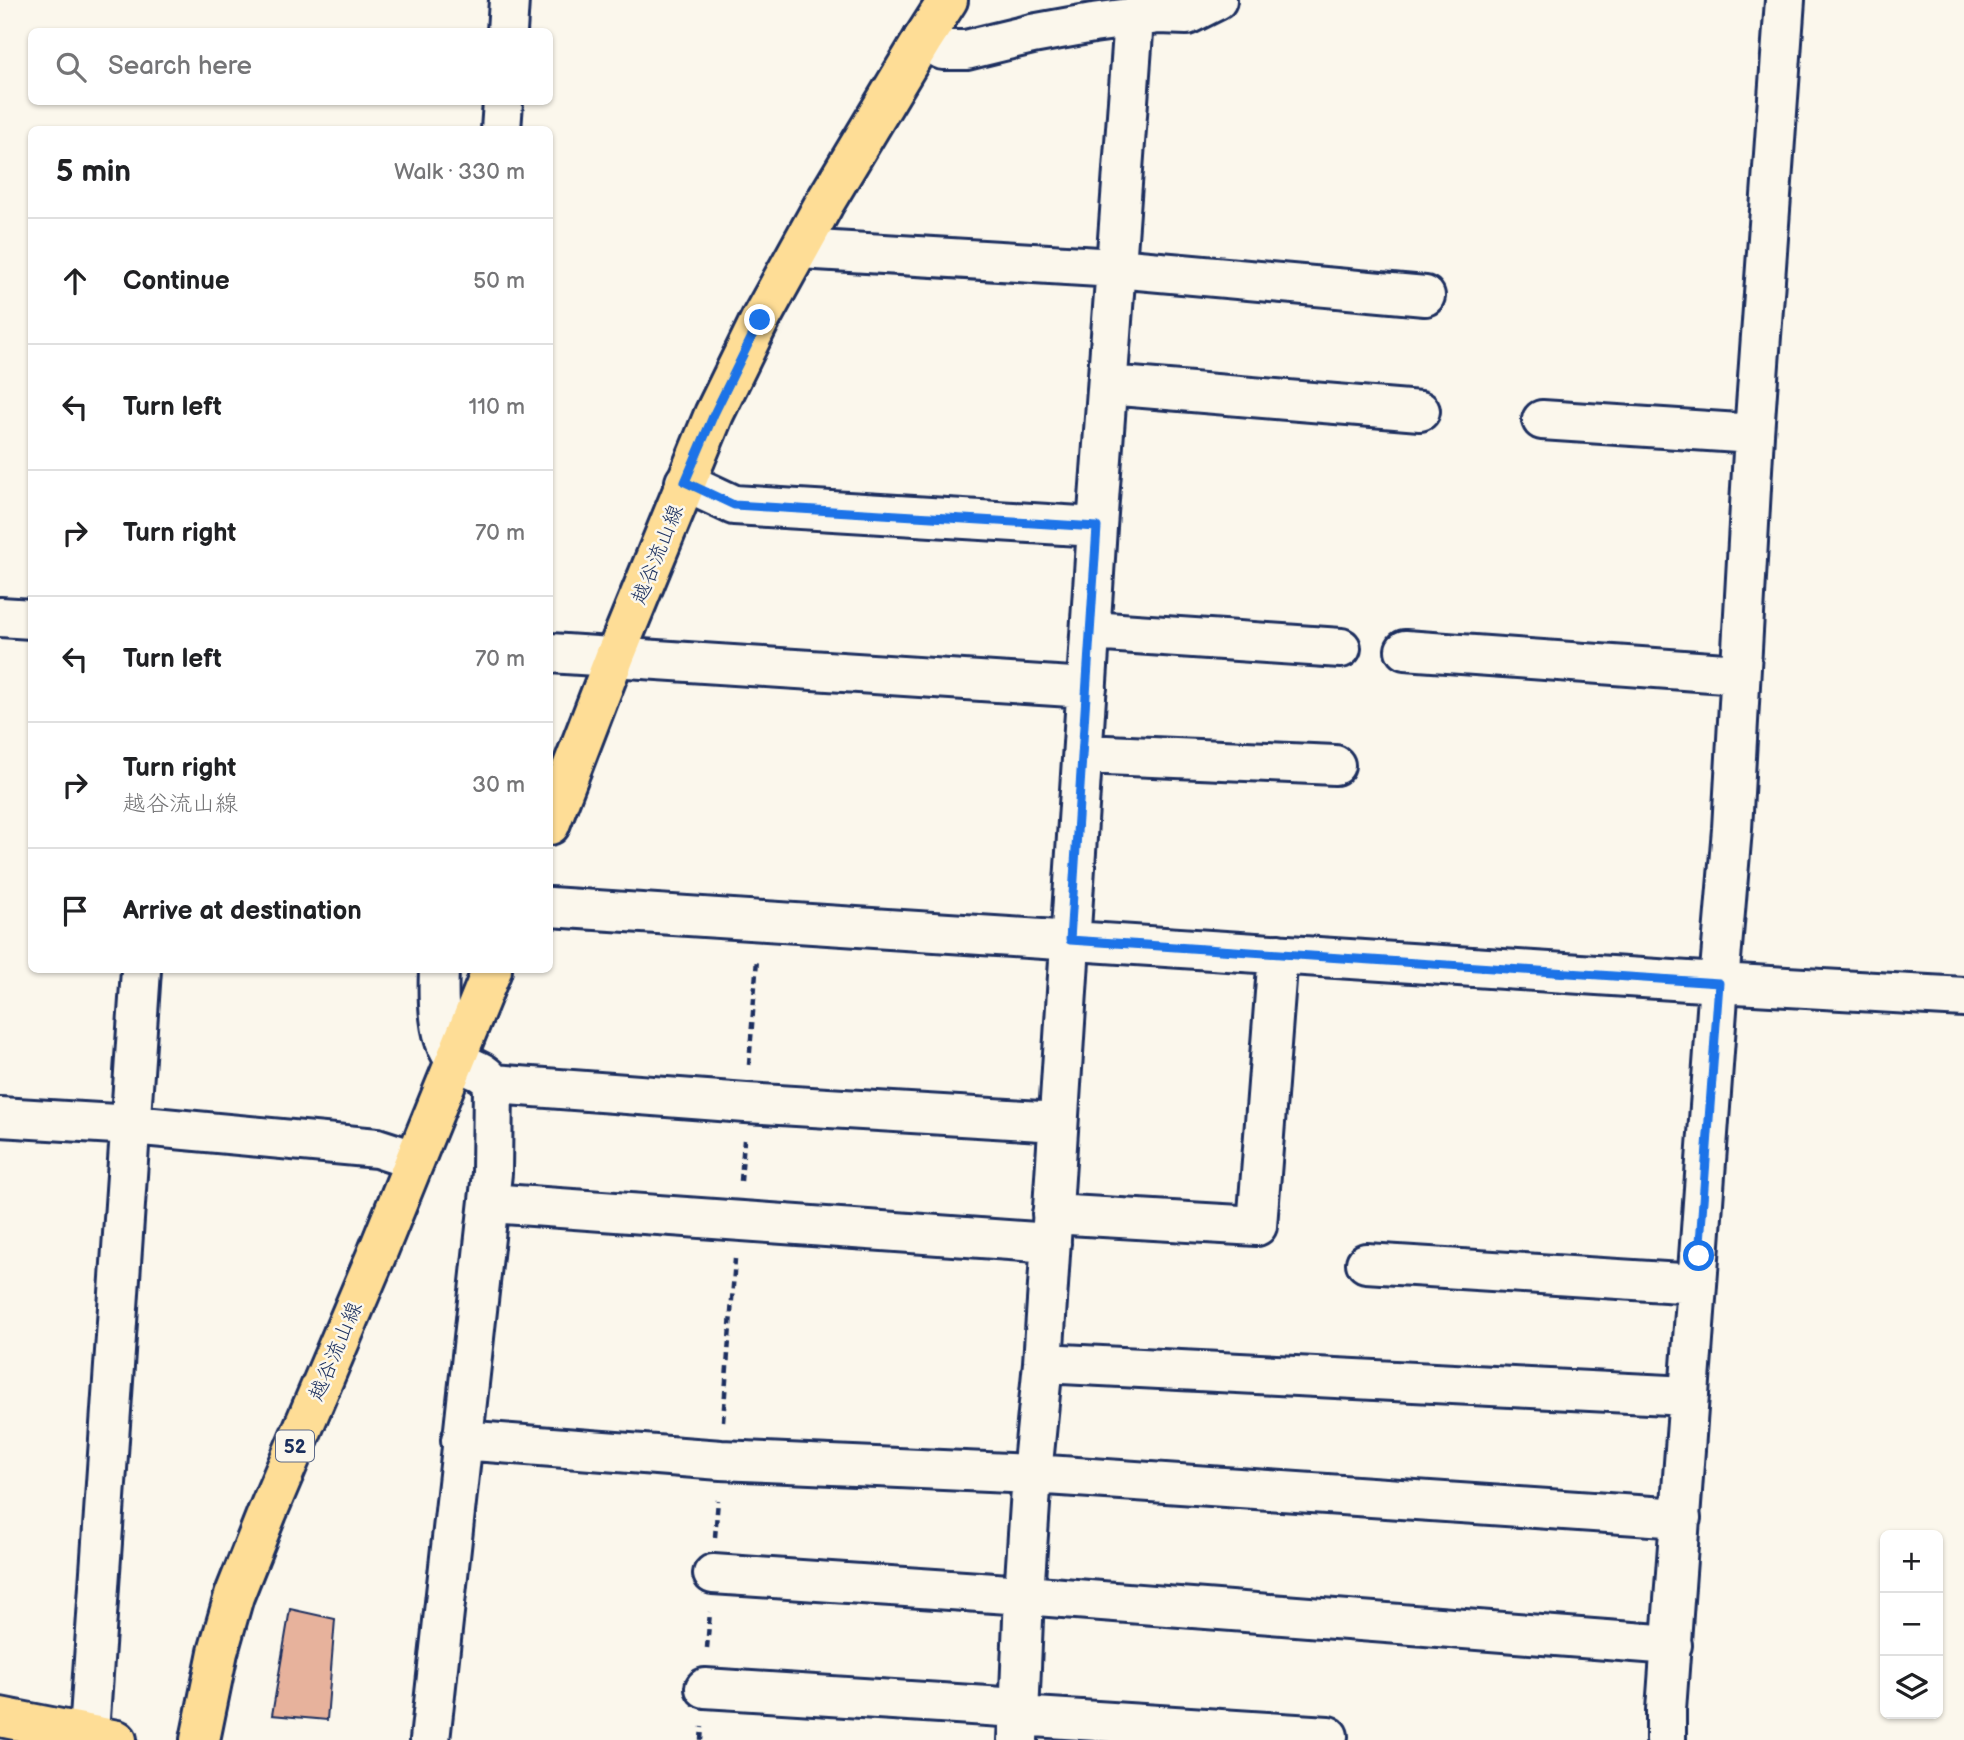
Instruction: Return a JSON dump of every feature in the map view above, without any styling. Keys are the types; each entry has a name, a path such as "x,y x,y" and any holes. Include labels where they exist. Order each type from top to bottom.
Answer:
{"main road":[{"name":"越谷流山線","path":"553,817 615,656 714,414 754,332 853,154 948,0"},
{"name":"越谷流山線","path":"201,1740 218,1652 234,1596 491,973"},
{"path":"0,1717 103,1737"}],"street":[{"path":"507,28 509,0"},
{"path":"923,39 943,50 966,50 1093,23 1159,15 1187,15 1217,0"},
{"path":"1666,1740 1688,1396 1732,829 1754,434 1785,0"},
{"path":"1018,1721 1032,1474 1043,1363 1097,527 1134,19"},
{"path":"501,126 503,105"},
{"path":"800,249 1116,268 1425,296"},
{"path":"1108,385 1420,411"},
{"path":"1542,420 1754,434"},
{"path":"685,482 734,505 1097,527"},
{"path":"0,617 28,619"},
{"path":"1091,631 1341,648"},
{"path":"1405,650 1739,674"},
{"path":"553,653 1087,688"},
{"path":"1083,754 1335,765"},
{"path":"553,907 1719,983 1964,996"},
{"path":"489,1203 738,1222 1051,1228 1257,1226 1278,954"},
{"path":"103,1737 141,973"},
{"path":"430,1740 492,1173 493,1084 486,1075 455,1059 443,1039 439,973"},
{"path":"493,1084 1058,1122"},
{"path":"0,1118 132,1125 377,1148 414,1160"},
{"path":"1366,1263 1697,1284"},
{"path":"1043,1363 1688,1396"},
{"path":"461,1440 721,1460 1032,1474 1681,1518"},
{"path":"713,1574 1672,1645"},
{"path":"705,1688 1018,1721 1328,1736"}],"path":[{"path":"701,1740 760,920"}],"building":[{"path":"290,1609 335,1619 327,1720 272,1715"}],"route":[{"path":"760,320 714,414 685,482 734,505 1097,527 1070,940 1719,983 1699,1256"}]}
